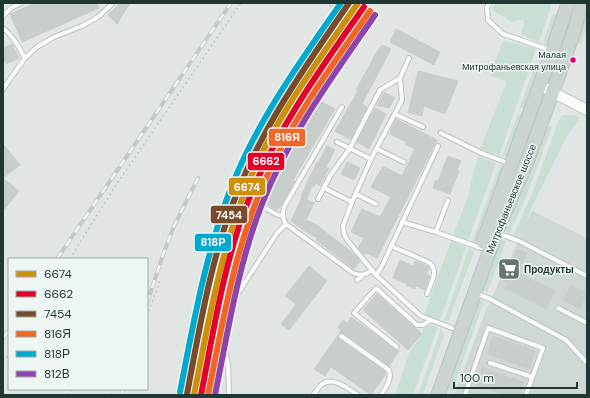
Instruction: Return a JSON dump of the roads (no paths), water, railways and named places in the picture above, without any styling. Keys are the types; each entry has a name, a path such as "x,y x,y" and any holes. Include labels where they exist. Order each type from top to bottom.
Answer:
{"main road":[{"name":"Митрофаньевское шоссе","path":"437,394 452,328 568,3"},
{"name":"Митрофаньевское шоссе","path":"437,394 496,233 527,162 553,92 572,38 582,3"}],"street":[{"path":"539,86 587,110"}],"lane":[{"path":"3,16 10,8 21,3"},
{"path":"3,89 25,58 37,47 54,36 82,26 98,17 113,3"},
{"path":"489,3 487,8 488,20 503,34 552,51"},
{"path":"3,28 14,39 25,58"},
{"path":"409,58 400,78 402,100 352,202 343,226 344,234 376,275 421,316 452,328"},
{"path":"318,200 330,176 350,148 380,90 400,78"},
{"path":"342,107 285,205 283,220 286,224 353,273 363,275"},
{"path":"395,114 423,127"},
{"path":"441,133 479,152 511,165"},
{"path":"337,142 372,160"},
{"path":"376,275 381,268 438,146"},
{"path":"377,149 404,162"},
{"path":"272,155 256,193 260,204 278,215 283,216"},
{"path":"324,188 352,202"},
{"path":"356,194 376,204"},
{"path":"436,232 448,200"},
{"path":"402,222 436,232 480,248"},
{"path":"229,395 228,364 219,326 220,321 277,233 286,224"},
{"path":"496,233 519,241 587,276"},
{"path":"391,246 432,265 434,274 427,294"},
{"path":"356,280 363,275 368,274 372,270"},
{"path":"397,347 354,313 376,288 417,325 423,325 431,320"},
{"path":"474,293 488,298 566,340 587,363"},
{"path":"558,308 587,323"},
{"path":"466,395 488,328 543,348 526,395"},
{"path":"341,336 389,370 391,375 390,380 381,395"},
{"path":"490,363 532,377"},
{"path":"313,395 322,384 332,381 338,382 358,395"}],"railway":[{"path":"58,258 231,3"},
{"path":"148,300 174,226 198,178"},
{"path":"3,338 8,331"},
{"path":"122,395 123,390"}],"place":[{"name":"Малая Митрофаньевская улица","path":"573,60"},
{"name":"Продукты","path":"509,269"}]}
